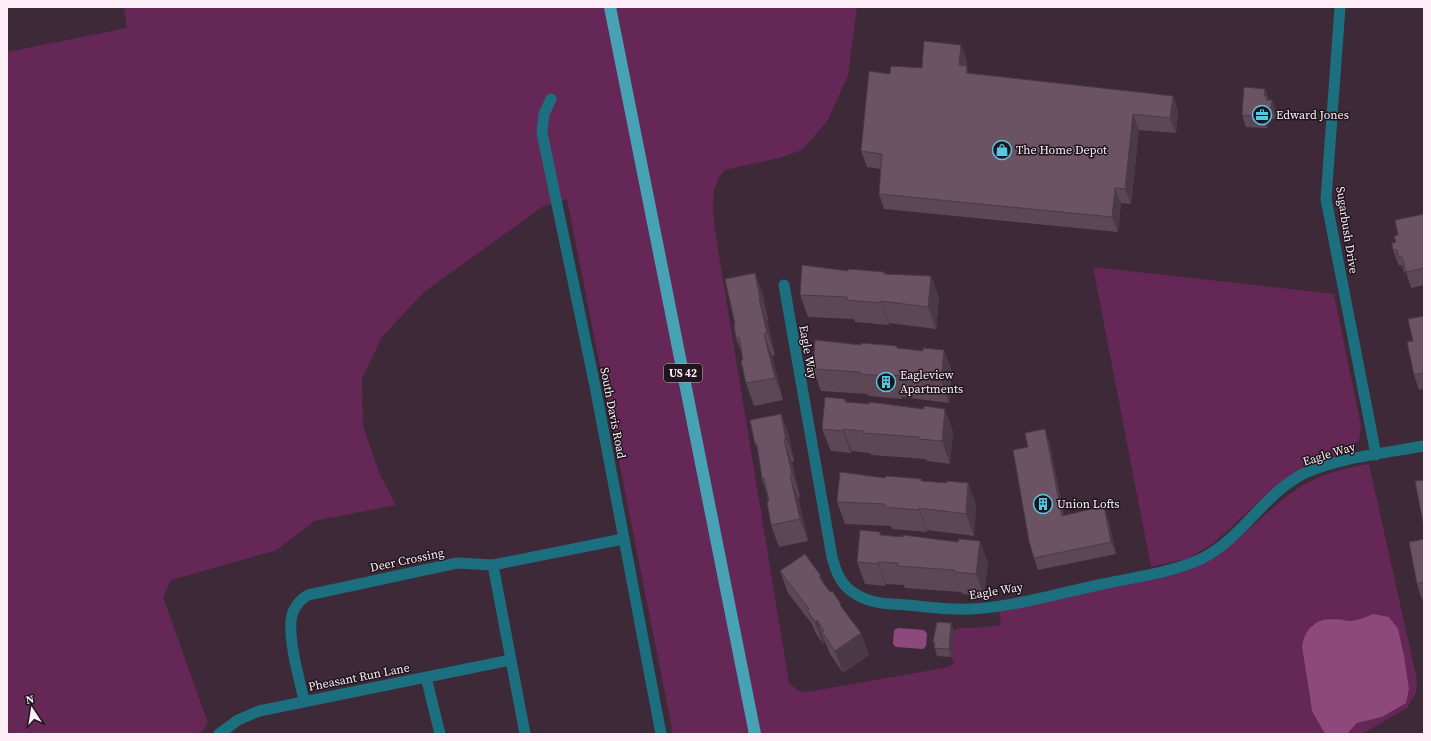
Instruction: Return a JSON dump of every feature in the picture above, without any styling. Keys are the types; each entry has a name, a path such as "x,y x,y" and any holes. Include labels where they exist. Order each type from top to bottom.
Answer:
{"main road":[{"name":"US 42","path":"610,7 755,734"}],"street":[{"name":"Sugarbush Drive","path":"1340,7 1326,199 1376,454"},
{"name":"South Davis Road","path":"551,99 544,114 542,133 595,386 661,734"},
{"name":"Eagle Way","path":"784,285 832,558 841,580 854,593 868,600 950,609 972,609 1017,602 1175,569 1203,558 1221,545 1278,492 1305,474 1335,463 1424,446"},
{"name":"Deer Crossing","path":"304,700 296,664 291,620 293,611 304,598 332,588 383,580 457,563 493,565 624,539"},
{"path":"493,565 526,734"},
{"name":"Pheasant Run Lane","path":"219,734 238,720 259,711 304,700 511,660"},
{"path":"426,677 440,734"}],"shaded area":[{"path":"124,7 607,7 752,734 673,734 567,199 542,207 424,292 382,337 362,378 363,426 380,475 396,505 314,521 277,550 171,580 163,597 208,723 200,734 7,734 7,52 127,28"},
{"path":"614,7 857,7 848,75 828,120 802,150 779,158 725,170 719,177 714,190 713,210 716,237 789,683 799,691 807,692 944,668 955,664 951,657 954,631 958,628 976,628 1001,625 999,611 1177,574 1195,567 1227,548 1284,498 1308,482 1333,472 1369,464 1417,680 1416,693 1407,708 1362,734 1347,734 1357,723 1382,717 1392,711 1409,689 1404,651 1398,633 1389,617 1344,621 1333,618 1313,624 1303,639 1302,647 1310,701 1325,734 757,734"},
{"path":"1093,267 1334,294 1361,426 1359,440 1354,448 1342,454 1319,461 1291,475 1271,490 1214,543 1189,558 1151,567"},
{"path":"1373,614 1389,617 1398,629 1404,655 1409,689 1406,703 1382,717 1357,723 1347,734 1325,734 1312,711 1302,647 1305,635 1316,623 1327,619 1352,621"},
{"path":"898,628 924,630 927,634 926,646 923,649 896,647 893,644 894,630"}],"building":[{"name":"The Home Depot","path":"924,41 961,45 959,65 967,66 966,73 1173,96 1170,118 1133,114 1125,189 1115,188 1112,217 879,194 882,154 861,151 869,71 890,74 891,66 922,68"},
{"path":"1244,87 1265,89 1264,96 1267,96 1266,100 1272,100 1271,108 1266,107 1263,117 1242,115"},
{"path":"1424,214 1424,268 1406,272 1402,257 1399,257 1397,250 1393,250 1392,243 1396,242 1394,236 1398,235 1395,220"},
{"path":"802,265 848,271 848,269 884,272 884,274 931,276 928,307 881,301 881,303 847,300 847,297 800,295"},
{"path":"755,273 767,333 764,334 775,378 746,383 741,361 743,360 739,337 736,338 735,324 725,279"},
{"path":"1424,316 1424,373 1414,375 1407,342 1413,341 1408,319"},
{"path":"815,340 861,345 861,343 897,346 897,348 923,351 923,348 944,350 941,381 894,375 894,377 860,374 860,372 813,369"},
{"path":"825,397 845,399 845,402 869,404 869,402 924,409 924,406 945,409 942,441 919,439 919,437 863,433 863,431 843,429 843,431 822,429"},
{"path":"781,414 786,439 784,439 792,474 790,475 800,519 771,525 767,502 769,501 764,478 762,479 757,444 755,444 750,420"},
{"name":"Union Lofts","path":"1045,429 1062,516 1104,506 1111,542 1034,558 1029,541 1013,450 1028,447 1025,433"},
{"path":"840,472 885,478 886,476 922,479 921,481 968,483 966,514 919,508 919,510 884,507 885,504 837,502"},
{"path":"1424,480 1424,528 1415,481"},
{"path":"860,530 880,532 880,535 903,537 903,535 958,542 959,539 980,541 976,574 954,572 954,570 897,566 898,563 878,562 878,564 857,562"},
{"path":"1424,539 1424,582 1417,584 1409,542"},
{"path":"805,554 821,576 819,577 830,592 832,591 841,604 840,605 861,633 835,651 822,632 824,631 817,620 815,622 807,610 809,609 780,571"},
{"path":"937,622 951,623 949,649 934,648 935,643 933,642"}],"place":[{"name":"Edward Jones","path":"1262,115"},
{"name":"The Home Depot","path":"1002,150"},
{"name":"Eagleview Apartments","path":"886,382"},
{"name":"Union Lofts","path":"1043,504"}]}
